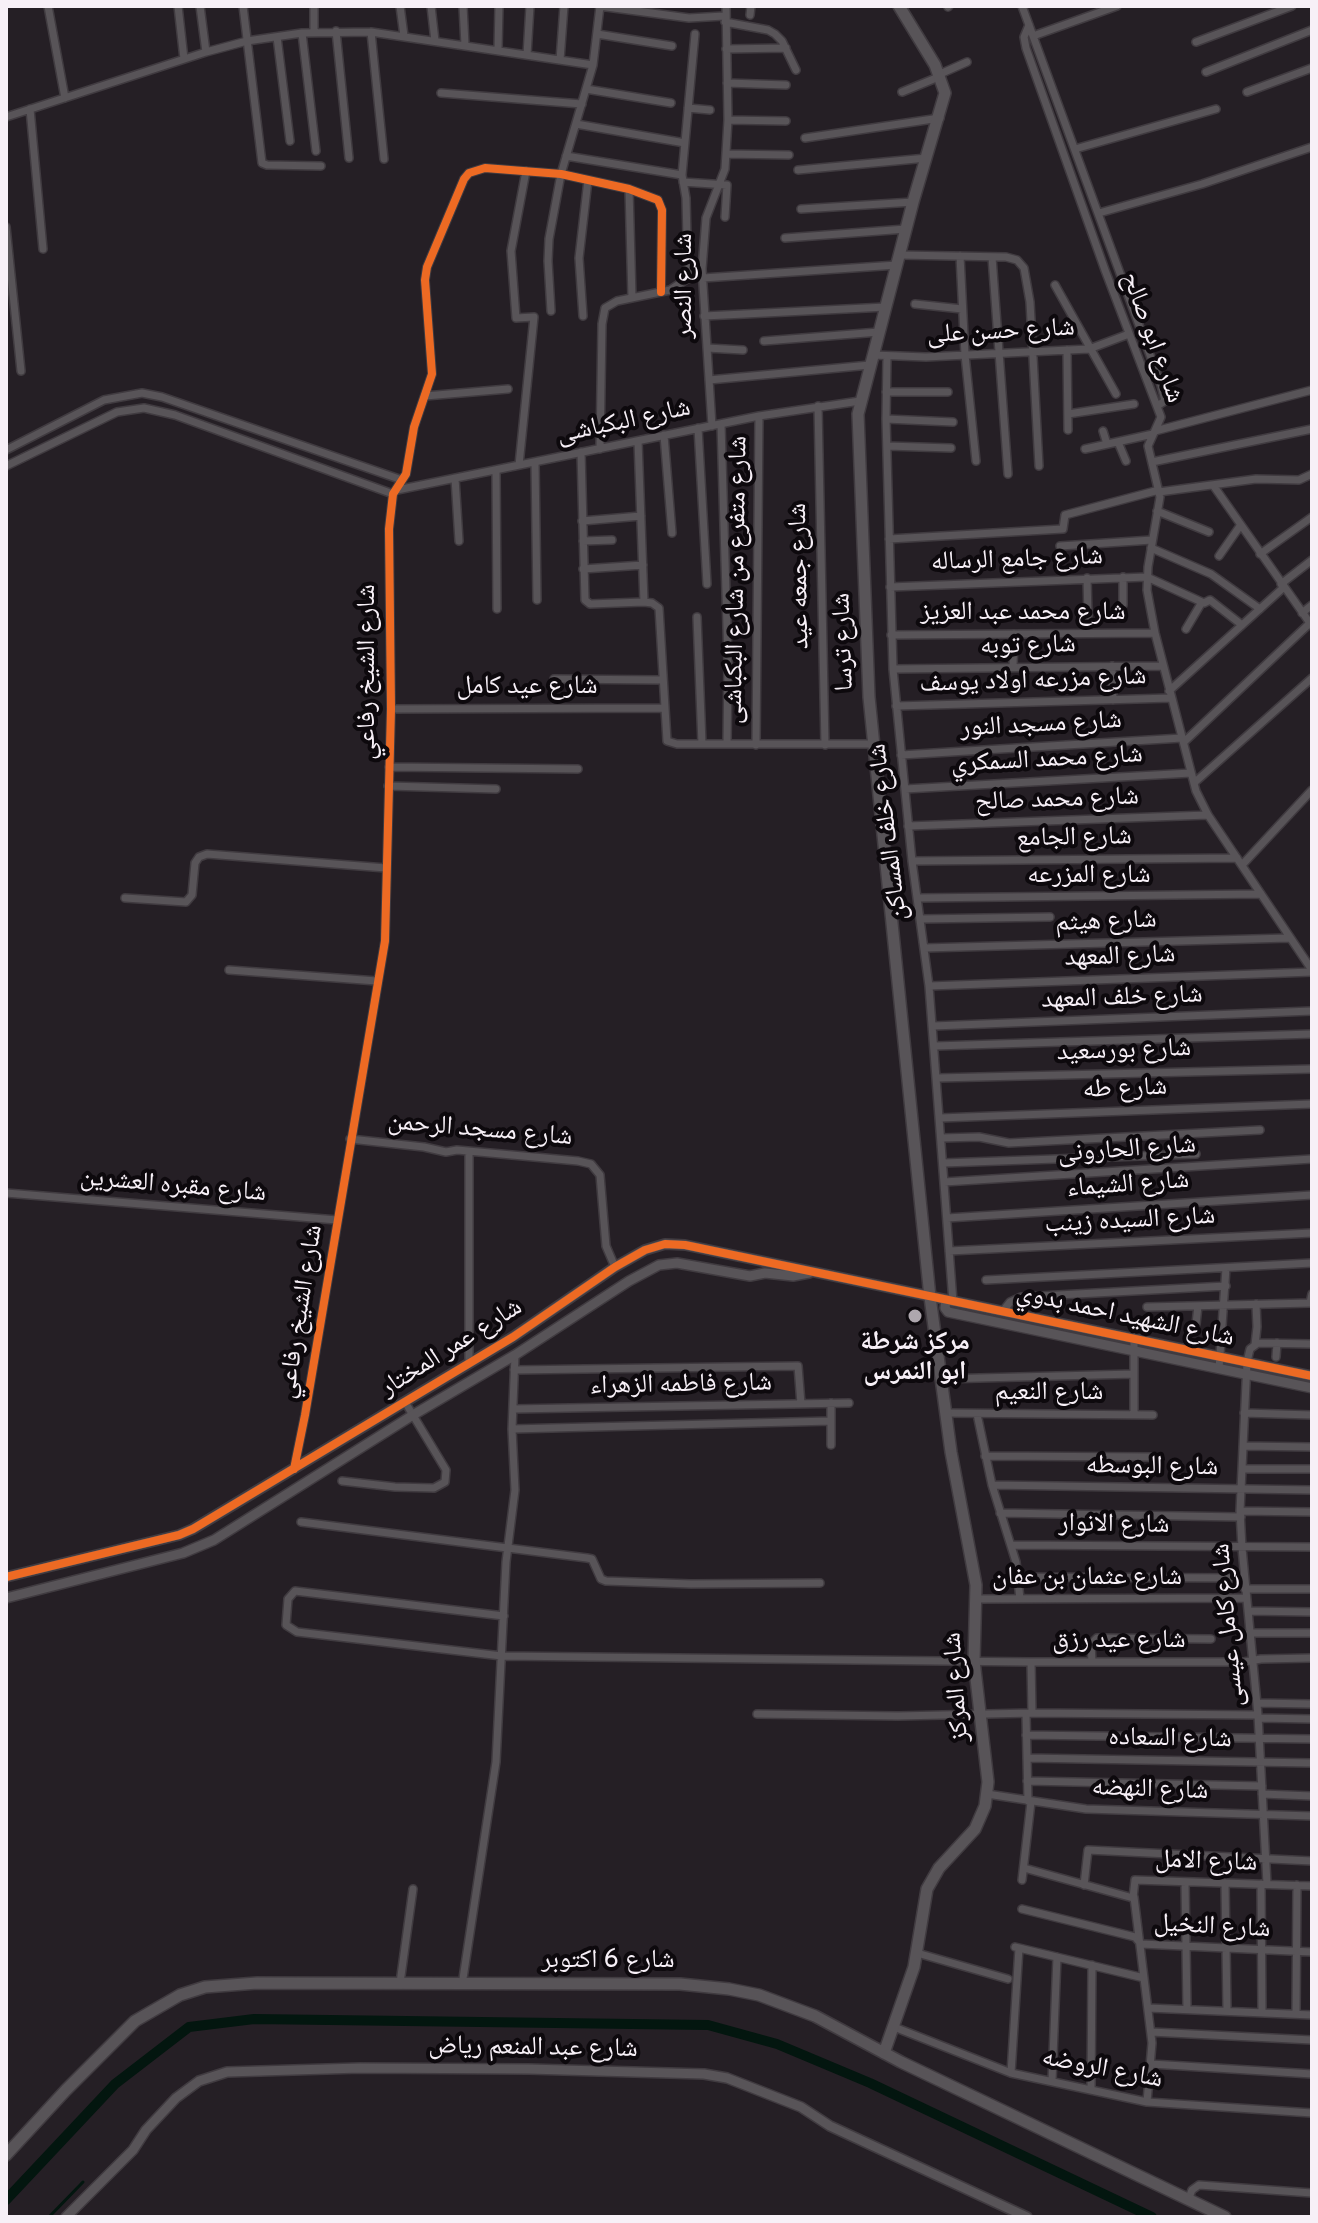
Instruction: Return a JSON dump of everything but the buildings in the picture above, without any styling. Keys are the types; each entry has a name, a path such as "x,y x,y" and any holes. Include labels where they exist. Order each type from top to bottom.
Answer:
{"main road":[{"path":"899,6 940,75"},
{"name":"شارع ترسا","path":"930,1297 873,744 858,424 860,401 913,202 940,118 945,93 940,75"},
{"name":"شارع المركز","path":"884,2053 917,1953 927,1889 939,1868 975,1829 987,1794 974,1661 974,1571 962,1520 930,1297"},
{"name":"شارع 6 اكتوبر","path":"6,2155 115,2039 140,2018 180,1995 230,1983 680,1984 759,1995 800,2010 1225,2217"}],"street":[{"path":"48,6 65,98"},
{"path":"178,6 184,59"},
{"path":"200,6 206,52"},
{"path":"243,6 262,163 321,166"},
{"path":"314,6 314,32"},
{"path":"400,6 404,36"},
{"path":"431,6 435,41"},
{"path":"463,6 465,45"},
{"path":"498,50 499,6"},
{"path":"527,55 530,6"},
{"path":"560,60 564,6"},
{"path":"551,311 548,250 561,174 593,65 600,6 689,18 724,19 768,30 782,41 796,70"},
{"name":"شارع النصر","path":"712,426 702,273 706,218 725,175 728,120 726,6"},
{"path":"750,15 751,6"},
{"path":"1022,6 1056,113 1075,149 1099,213 1112,268 1165,398 1157,406"},
{"path":"1033,36 1117,6"},
{"path":"1196,42 1292,6"},
{"name":"شارع ابو صالح","path":"1029,25 1024,43 1056,113 1112,268 1129,334 1160,419 1148,445 1159,491 1147,577 1155,633 1191,773 1208,815 1312,971"},
{"path":"1206,72 1312,30"},
{"path":"336,31 349,158"},
{"path":"371,32 384,159"},
{"path":"6,117 206,52 247,41 302,33 371,32 593,65"},
{"path":"302,33 316,151"},
{"path":"597,34 672,46"},
{"path":"688,279 683,179 695,34"},
{"path":"277,37 290,141"},
{"path":"726,49 786,48"},
{"path":"902,92 967,62"},
{"path":"1247,92 1312,68"},
{"path":"727,83 786,85"},
{"path":"586,89 671,103"},
{"path":"441,93 582,104"},
{"path":"688,108 710,110"},
{"path":"30,109 43,249"},
{"path":"1075,149 1216,109"},
{"path":"805,138 940,118"},
{"path":"728,120 786,121"},
{"path":"576,124 685,143"},
{"path":"1099,213 1202,184 1312,147"},
{"path":"726,154 789,155"},
{"path":"566,156 721,184 728,187 725,217"},
{"path":"798,170 927,158"},
{"name":"شارع الشيخ رفاعي","path":"294,1469 385,941 391,709 388,538 395,492 406,474 414,427 432,374 425,280 427,267 464,179 477,169 561,174 629,189 653,197 661,205 661,292"},
{"path":"519,465 534,317 516,319 511,251 526,171"},
{"path":"583,316 579,258 588,180"},
{"path":"629,189 632,298"},
{"path":"801,209 913,202"},
{"path":"6,227 21,371"},
{"path":"785,238 906,229"},
{"path":"600,449 603,315 610,304 661,292 702,273 960,256 992,257 1012,258 1024,268 1030,293 1039,466"},
{"path":"960,256 965,355 976,461"},
{"path":"992,257 1008,474"},
{"path":"1055,285 1116,394"},
{"path":"915,304 962,309"},
{"path":"704,316 886,307"},
{"path":"764,341 879,332"},
{"name":"شارع حسن على","path":"709,380 887,356 1089,349 1129,334"},
{"path":"707,348 743,350"},
{"path":"1067,350 1068,430"},
{"name":"شارع خلف المساكن","path":"887,356 893,669 908,826 935,1046 949,1251 949,1301"},
{"path":"425,396 508,389"},
{"path":"1085,449 1312,390"},
{"path":"886,392 948,392"},
{"path":"6,450 95,404 130,394 162,397 402,480"},
{"name":"شارع البكباشى","path":"395,492 759,416 860,401"},
{"path":"95,404 102,419"},
{"path":"1068,414 1134,404"},
{"name":"شارع جمعه عيد","path":"818,406 825,745"},
{"path":"6,466 102,419 133,408 154,409 395,492"},
{"name":"شارع متفرع من شارع البكباشى","path":"756,745 759,416"},
{"path":"886,419 953,422"},
{"path":"721,424 727,744"},
{"path":"698,428 707,584"},
{"path":"1152,462 1312,429"},
{"path":"1103,431 1107,444"},
{"path":"664,435 672,533"},
{"path":"638,441 644,602"},
{"path":"1118,442 1126,461"},
{"path":"887,446 951,448"},
{"path":"581,452 584,597 587,603 644,602 659,608 667,741 671,744 873,744"},
{"path":"535,462 537,600"},
{"path":"496,470 497,609"},
{"path":"889,539 1063,529 1065,515 1159,491 1256,479 1299,480 1312,474"},
{"path":"455,478 459,541"},
{"path":"1183,740 1311,625 1213,485"},
{"path":"1157,511 1209,532"},
{"path":"582,521 641,516"},
{"path":"1260,554 1312,517"},
{"path":"1219,556 1240,526"},
{"path":"583,541 612,540"},
{"path":"1060,546 1151,544 1204,569 1260,609"},
{"path":"1170,695 1312,560"},
{"path":"583,569 643,565"},
{"path":"1123,577 1123,605"},
{"path":"1147,577 1202,602 1210,601 1242,625"},
{"name":"شارع جامع الرساله","path":"890,587 1147,577"},
{"path":"1087,578 1088,616"},
{"path":"1186,629 1202,602"},
{"path":"1302,613 1312,605"},
{"path":"697,617 702,744"},
{"name":"شارع محمد عبد العزيز","path":"891,635 1155,633"},
{"path":"1013,667 1014,634"},
{"path":"1112,666 1113,700"},
{"name":"شارع توبه","path":"893,669 1163,666"},
{"path":"1194,783 1312,678"},
{"path":"554,679 663,680"},
{"name":"شارع مزرعه اولاد يوسف","path":"896,706 1113,700 1170,695"},
{"name":"شارع عيد كامل","path":"391,709 664,708"},
{"name":"شارع مسجد النور","path":"901,755 1183,740"},
{"path":"389,767 578,769"},
{"name":"شارع محمد السمكري","path":"905,789 1191,773"},
{"path":"388,786 496,789"},
{"path":"1240,861 1312,790"},
{"name":"شارع محمد صالح","path":"908,826 1208,815"},
{"path":"125,898 186,902 192,895 196,860 207,854 386,868"},
{"name":"شارع الجامع","path":"912,861 1240,861"},
{"name":"شارع المزرعه","path":"917,898 1261,894"},
{"path":"920,919 1050,917"},
{"name":"شارع هيثم","path":"924,948 1289,938"},
{"path":"229,970 377,981"},
{"name":"شارع المعهد","path":"929,986 1312,971"},
{"name":"شارع خلف المعهد","path":"933,1026 1312,1011"},
{"path":"935,1046 1312,1034"},
{"name":"شارع بورسعيد","path":"937,1078 1312,1069"},
{"name":"شارع طه","path":"940,1118 1312,1104"},
{"path":"941,1138 979,1137 1009,1143 1260,1130"},
{"name":"شارع مسجد الرحمن","path":"350,1139 469,1153 584,1161 600,1175 606,1246 615,1267"},
{"path":"469,1153 469,1364"},
{"path":"943,1163 1196,1154"},
{"name":"شارع الحارونى","path":"944,1182 1312,1159"},
{"name":"شارع مقبره العشرين","path":"6,1193 337,1220"},
{"name":"شارع الشيماء","path":"947,1218 1312,1195"},
{"name":"شارع السيده زينب","path":"949,1251 1312,1233"},
{"name":"شارع عمر المختار","path":"6,1577 24,1583 179,1535 249,1507 294,1469 445,1387 469,1364 517,1346 615,1267 645,1250 674,1244 930,1297"},
{"path":"6,1598 24,1583 195,1549 249,1507 408,1408 665,1263 683,1263 750,1276 765,1273 793,1276 814,1272"},
{"path":"986,1280 1312,1263"},
{"path":"1219,1369 1226,1268"},
{"path":"1003,1311 1010,1302 1021,1297 1226,1286"},
{"path":"1147,1307 1311,1303 1312,1294"},
{"name":"شارع الشهيد احمد بدوي","path":"930,1297 1003,1311 1219,1369 1312,1388"},
{"name":"شارع الشهيد احمد بدوي","path":"949,1301 945,1308 948,1312 1134,1346 1220,1357 1312,1376"},
{"path":"1255,1345 1256,1304"},
{"path":"1196,1324 1198,1306"},
{"path":"1276,1357 1277,1343"},
{"path":"1247,1362 1250,1349 1255,1345 1312,1344"},
{"path":"462,1985 496,1762 507,1550 515,1490 512,1429 517,1346"},
{"path":"1134,1346 1134,1415"},
{"name":"شارع كامل عيسى","path":"1247,1362 1240,1514 1261,1762 1265,1859 1262,2011"},
{"path":"514,1370 798,1366 801,1404"},
{"path":"941,1379 1134,1374"},
{"path":"831,1403 831,1445"},
{"name":"شارع فاطمه الزهراء","path":"513,1409 849,1403"},
{"path":"342,1481 395,1487 441,1486 445,1482 446,1470 408,1408"},
{"name":"شارع النعيم","path":"946,1413 1153,1415"},
{"path":"1244,1413 1312,1415"},
{"path":"977,1414 992,1485 1012,1545 1020,1599"},
{"path":"512,1429 831,1421"},
{"path":"1243,1446 1312,1447"},
{"path":"985,1456 1155,1457"},
{"path":"1242,1469 1312,1469"},
{"name":"شارع البوسطه","path":"992,1485 1312,1490"},
{"path":"1000,1513 1312,1512"},
{"path":"301,1522 592,1559 601,1579 606,1581 820,1583"},
{"name":"شارع الانوار","path":"1012,1545 1312,1547"},
{"path":"1018,1577 1244,1578"},
{"path":"1245,1589 1312,1589"},
{"name":"شارع عيد رزق","path":"504,1616 295,1591 289,1594 286,1625 297,1632 502,1656 1031,1662 1312,1658"},
{"name":"شارع عثمان بن عفان","path":"976,1599 1246,1598"},
{"path":"1248,1611 1312,1612"},
{"path":"1249,1633 1312,1633"},
{"path":"1092,1662 1091,1642 1097,1638 1211,1639"},
{"path":"1022,1880 1030,1802 1026,1735 1031,1662"},
{"path":"1257,1703 1312,1704"},
{"path":"757,1714 1258,1716 1312,1719"},
{"path":"1026,1735 1312,1739"},
{"name":"شارع السعاده","path":"1027,1758 1312,1763"},
{"path":"1027,1781 1262,1790 1312,1796"},
{"name":"شارع النهضه","path":"987,1794 1086,1809 1312,1816"},
{"path":"1084,1885 1088,1850 1312,1861"},
{"name":"شارع الامل","path":"1024,1868 1134,1897 1134,1880 1312,1886"},
{"path":"1185,1882 1187,2009"},
{"path":"1225,1883 1227,2010"},
{"path":"1296,2014 1297,1885"},
{"path":"400,1983 413,1889"},
{"path":"1134,1897 1151,2032 1147,2102"},
{"name":"شارع النخيل","path":"1022,1909 1136,1938 1141,1944 1312,1952"},
{"path":"1011,2073 1017,1947 1144,1978"},
{"path":"917,1953 1008,1979"},
{"path":"1052,2081 1057,1957"},
{"path":"1091,2090 1092,1965"},
{"path":"1148,2008 1312,2015"},
{"name":"شارع الروضه","path":"894,2027 1011,2073 1147,2102 1312,2113"},
{"path":"1151,2032 1312,2040"},
{"path":"1151,2064 1312,2074"},
{"name":"شارع عبد المنعم رياض","path":"66,2217 133,2150 146,2130 176,2098 199,2081 227,2072 390,2068 704,2074 727,2078 801,2107 830,2126 1027,2217"},
{"path":"1188,2200 1193,2188 1199,2185 1312,2193"}],"waterway":[{"path":"6,2200 115,2084 189,2027 254,2019 708,2025 777,2044 870,2083 1152,2217"},
{"path":"49,2217 83,2182"}],"cycle path":[{"path":"294,1469 385,941 391,709 389,529 393,494 406,474 414,427 432,374 425,280 427,267 469,173 485,168 561,174 629,189 658,200 662,210 661,292"},
{"path":"6,1577 193,1529 513,1337 615,1267 645,1250 665,1244 685,1245 1312,1376"}],"place":[{"name":"مركز شرطة ابو النمرس","path":"915,1316"}]}
